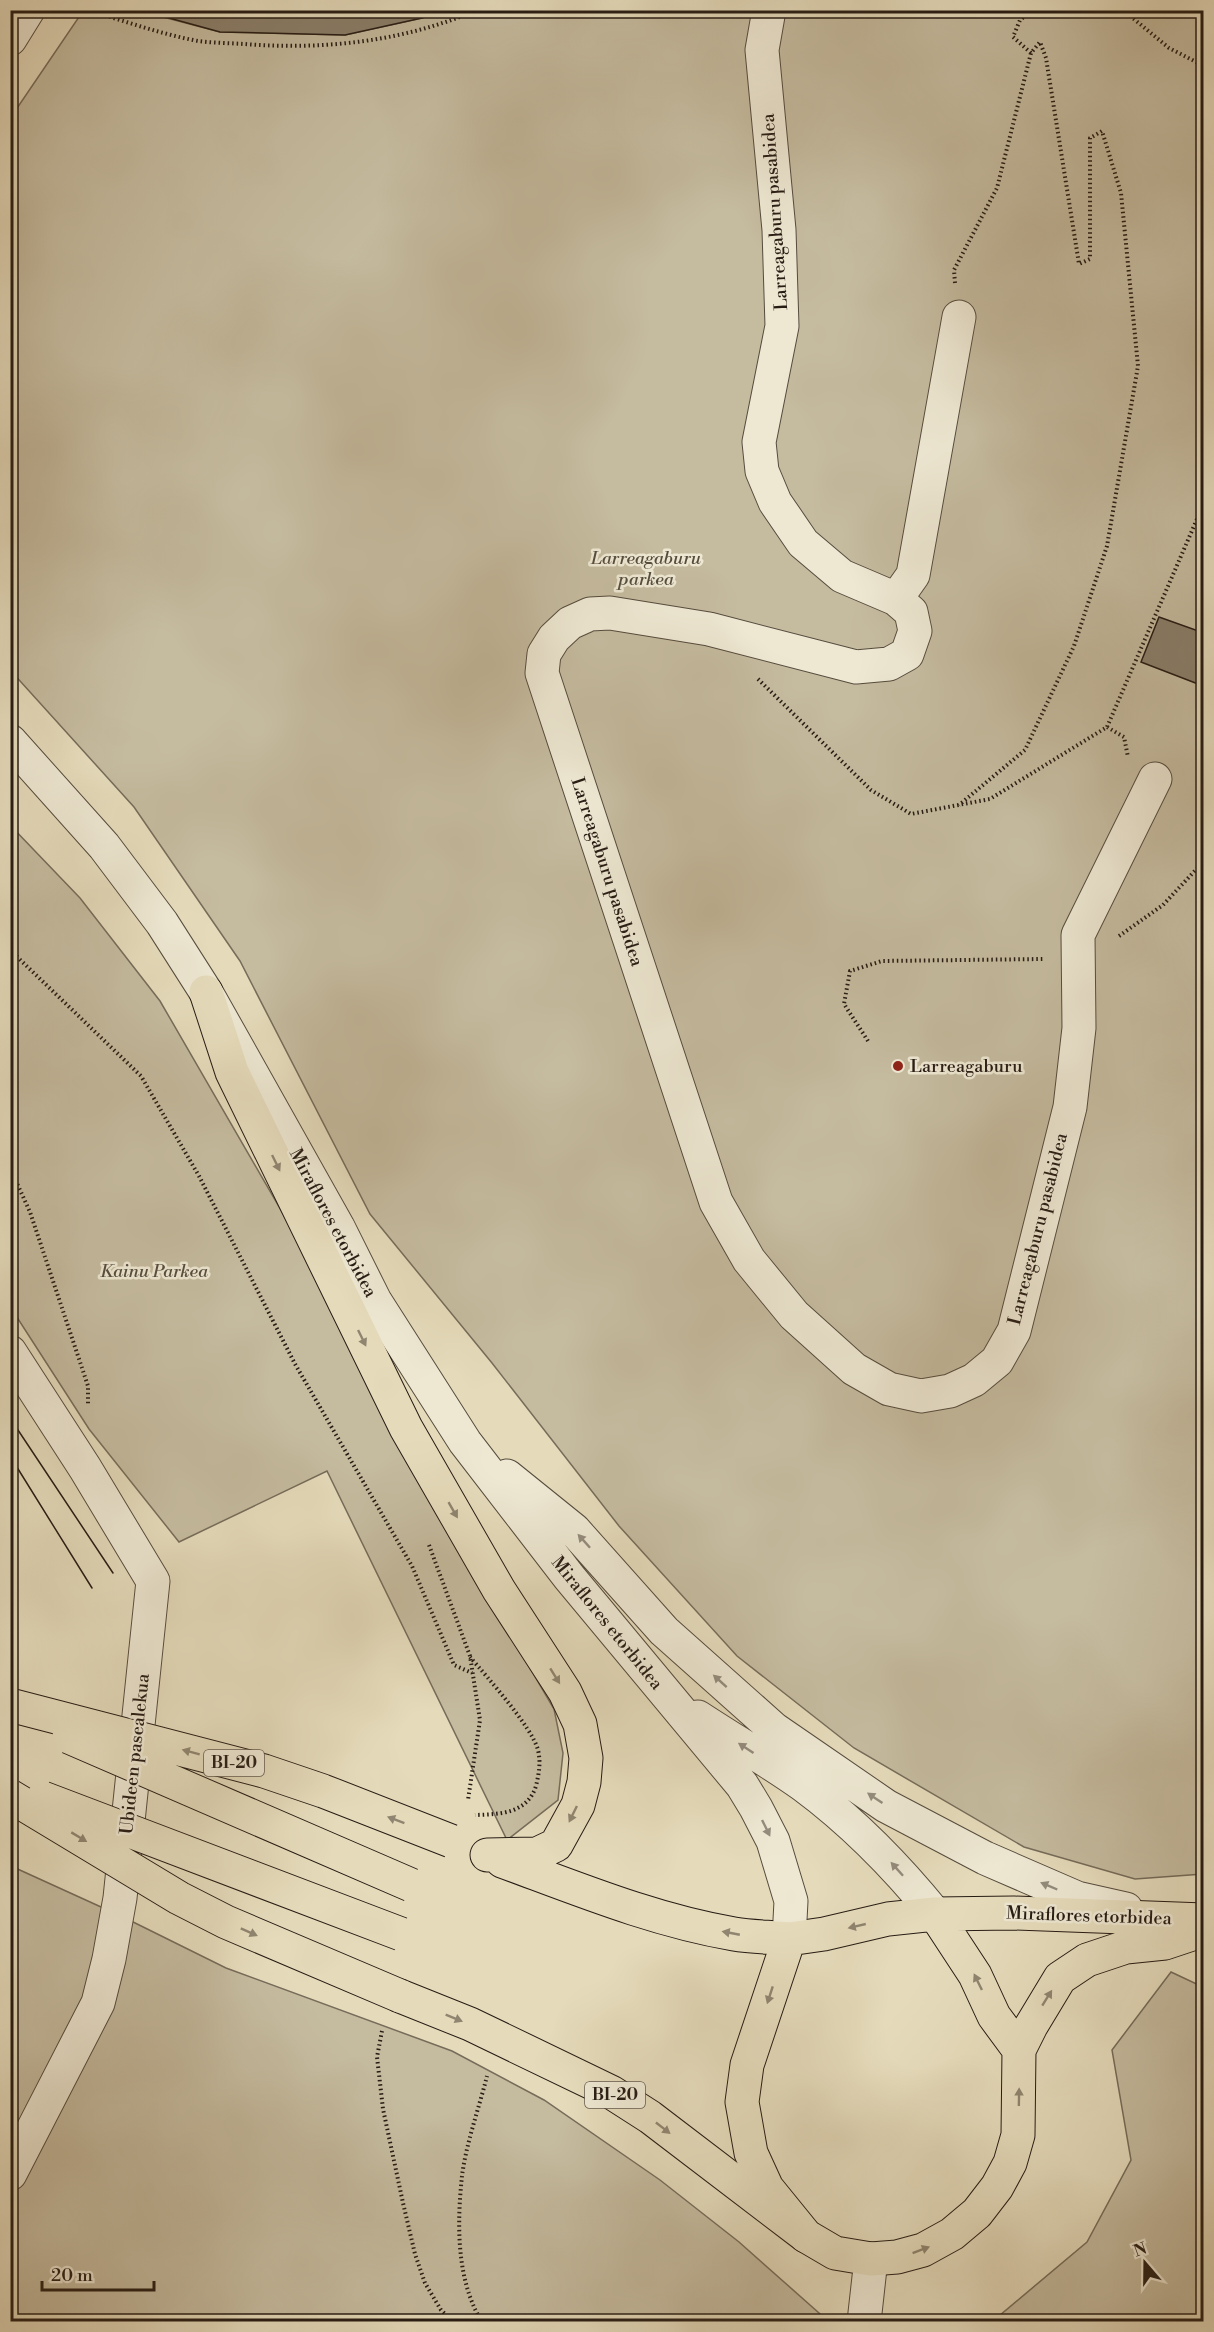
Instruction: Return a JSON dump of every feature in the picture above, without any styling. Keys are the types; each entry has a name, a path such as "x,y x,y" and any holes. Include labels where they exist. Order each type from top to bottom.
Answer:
{"main road":[{"path":"206,992 232,1072 406,1428 499,1590 565,1692 580,1724 586,1758 584,1782 578,1805 556,1845 537,1854 487,1855"},
{"name":"BI-20","path":"10,1705 264,1771 323,1791 458,1827 487,1855 620,1905 735,1934 789,1939 888,1919 935,1914"},
{"path":"10,1712 411,1885"},
{"path":"10,1785 401,1934"},
{"name":"BI-20","path":"10,1796 179,1898 226,1922 470,2024 611,2092 650,2117 806,2236 835,2253 871,2259 897,2257 923,2250 952,2234 977,2213 998,2187 1010,2163 1018,2135 1019,2050"},
{"name":"Miraflores etorbidea","path":"935,1914 975,1913 1203,1920"},
{"name":"Miraflores etorbidea","path":"935,1914 975,1976 994,2016 1019,2050 1031,2025 1060,1978 1087,1960 1126,1947 1165,1943 1203,1930"},
{"name":"Miraflores etorbidea","path":"789,1939 747,2065 742,2102 751,2153 767,2188 806,2236"}],"street":[{"path":"10,39 28,10"},
{"name":"Larreagaburu pasabidea","path":"769,10 762,50 780,230 782,326 759,442 762,471 775,502 803,543 842,576 896,599 910,612 915,632 907,654 889,664 856,667 709,629 610,613 590,614 570,623 554,638 544,654 542,673 717,1203 749,1260 794,1315 854,1369 889,1389 921,1396 958,1388 974,1380 997,1360 1014,1331 1070,1107 1079,1028 1078,935 1155,779"},
{"path":"896,599 913,575 959,316"},
{"name":"Miraflores etorbidea","path":"10,741 104,846 162,923 206,992 338,1227 375,1301 465,1442 569,1576 742,1785 772,1841 791,1901 789,1939"},
{"name":"Ubideen pasealekua","path":"10,1352 153,1581 120,1898 109,1959 98,2002 10,2174"},
{"path":"465,1442 574,1530 664,1631 774,1729 886,1806 985,1858 1077,1898 1166,1918"},
{"name":"Miraflores etorbidea","path":"668,1697 802,1785 841,1815 883,1853 935,1914"},
{"path":"864,2322 871,2259"}],"path":[{"path":"88,10 199,41 281,47 347,45 404,35 450,22 477,10"},
{"path":"1031,53 1013,37 1020,20 1032,10"},
{"path":"1123,10 1169,48 1203,66"},
{"path":"959,316 954,270 997,188 1031,53 1040,42 1046,57 1079,264 1090,259 1090,138 1102,131 1121,193 1138,366 1107,546 1074,646 1025,750 959,805"},
{"path":"755,676 872,790 911,814 990,799 1107,727 1203,503"},
{"path":"1107,727 1124,737 1128,759"},
{"path":"868,1041 844,1004 850,971 882,960 1079,959 1103,948 1162,905 1203,861"},
{"path":"10,950 141,1076 199,1176 295,1364 412,1566 454,1665 472,1673"},
{"path":"10,1168 30,1212 88,1386 88,1408"},
{"path":"427,1541 470,1656 480,1720 468,1800"},
{"path":"458,1827 507,1814 523,1806 534,1791 541,1769 538,1748 527,1728 470,1656"},
{"path":"382,2031 377,2057 403,2203 425,2283 441,2310 453,2322"},
{"path":"482,2322 475,2311 465,2276 459,2229 463,2174 487,2076"}],"green space":[{"name":"Larreagaburu parkea","path":"445,10 1203,11 1203,1874 1135,1879 1024,1847 854,1748 737,1656 619,1526 492,1363 370,1214 240,961 134,807 11,671 11,117 83,11 140,11 220,32 345,35 422,18"},
{"name":"Kainu Parkea","path":"10,825 80,898 160,1001 296,1236 496,1610 554,1709 563,1753 558,1800 507,1840 327,1471 179,1542 89,1429 11,1308"},
{"path":"11,1866 123,1917 226,1968 452,2051 544,2100 660,2180 739,2242 828,2321 11,2322"},
{"path":"1171,1972 1203,1987 1203,2321 993,2321 1087,2242 1131,2160 1112,2050"}],"building":[{"path":"140,10 445,10 422,18 345,35 220,32"},
{"path":"1159,617 1204,633 1204,666 1198,684 1141,662"}],"tram line":[{"path":"10,1418 113,1573"},
{"path":"10,1456 92,1588"}],"place":[{"name":"Larreagaburu","path":"898,1066"}]}
